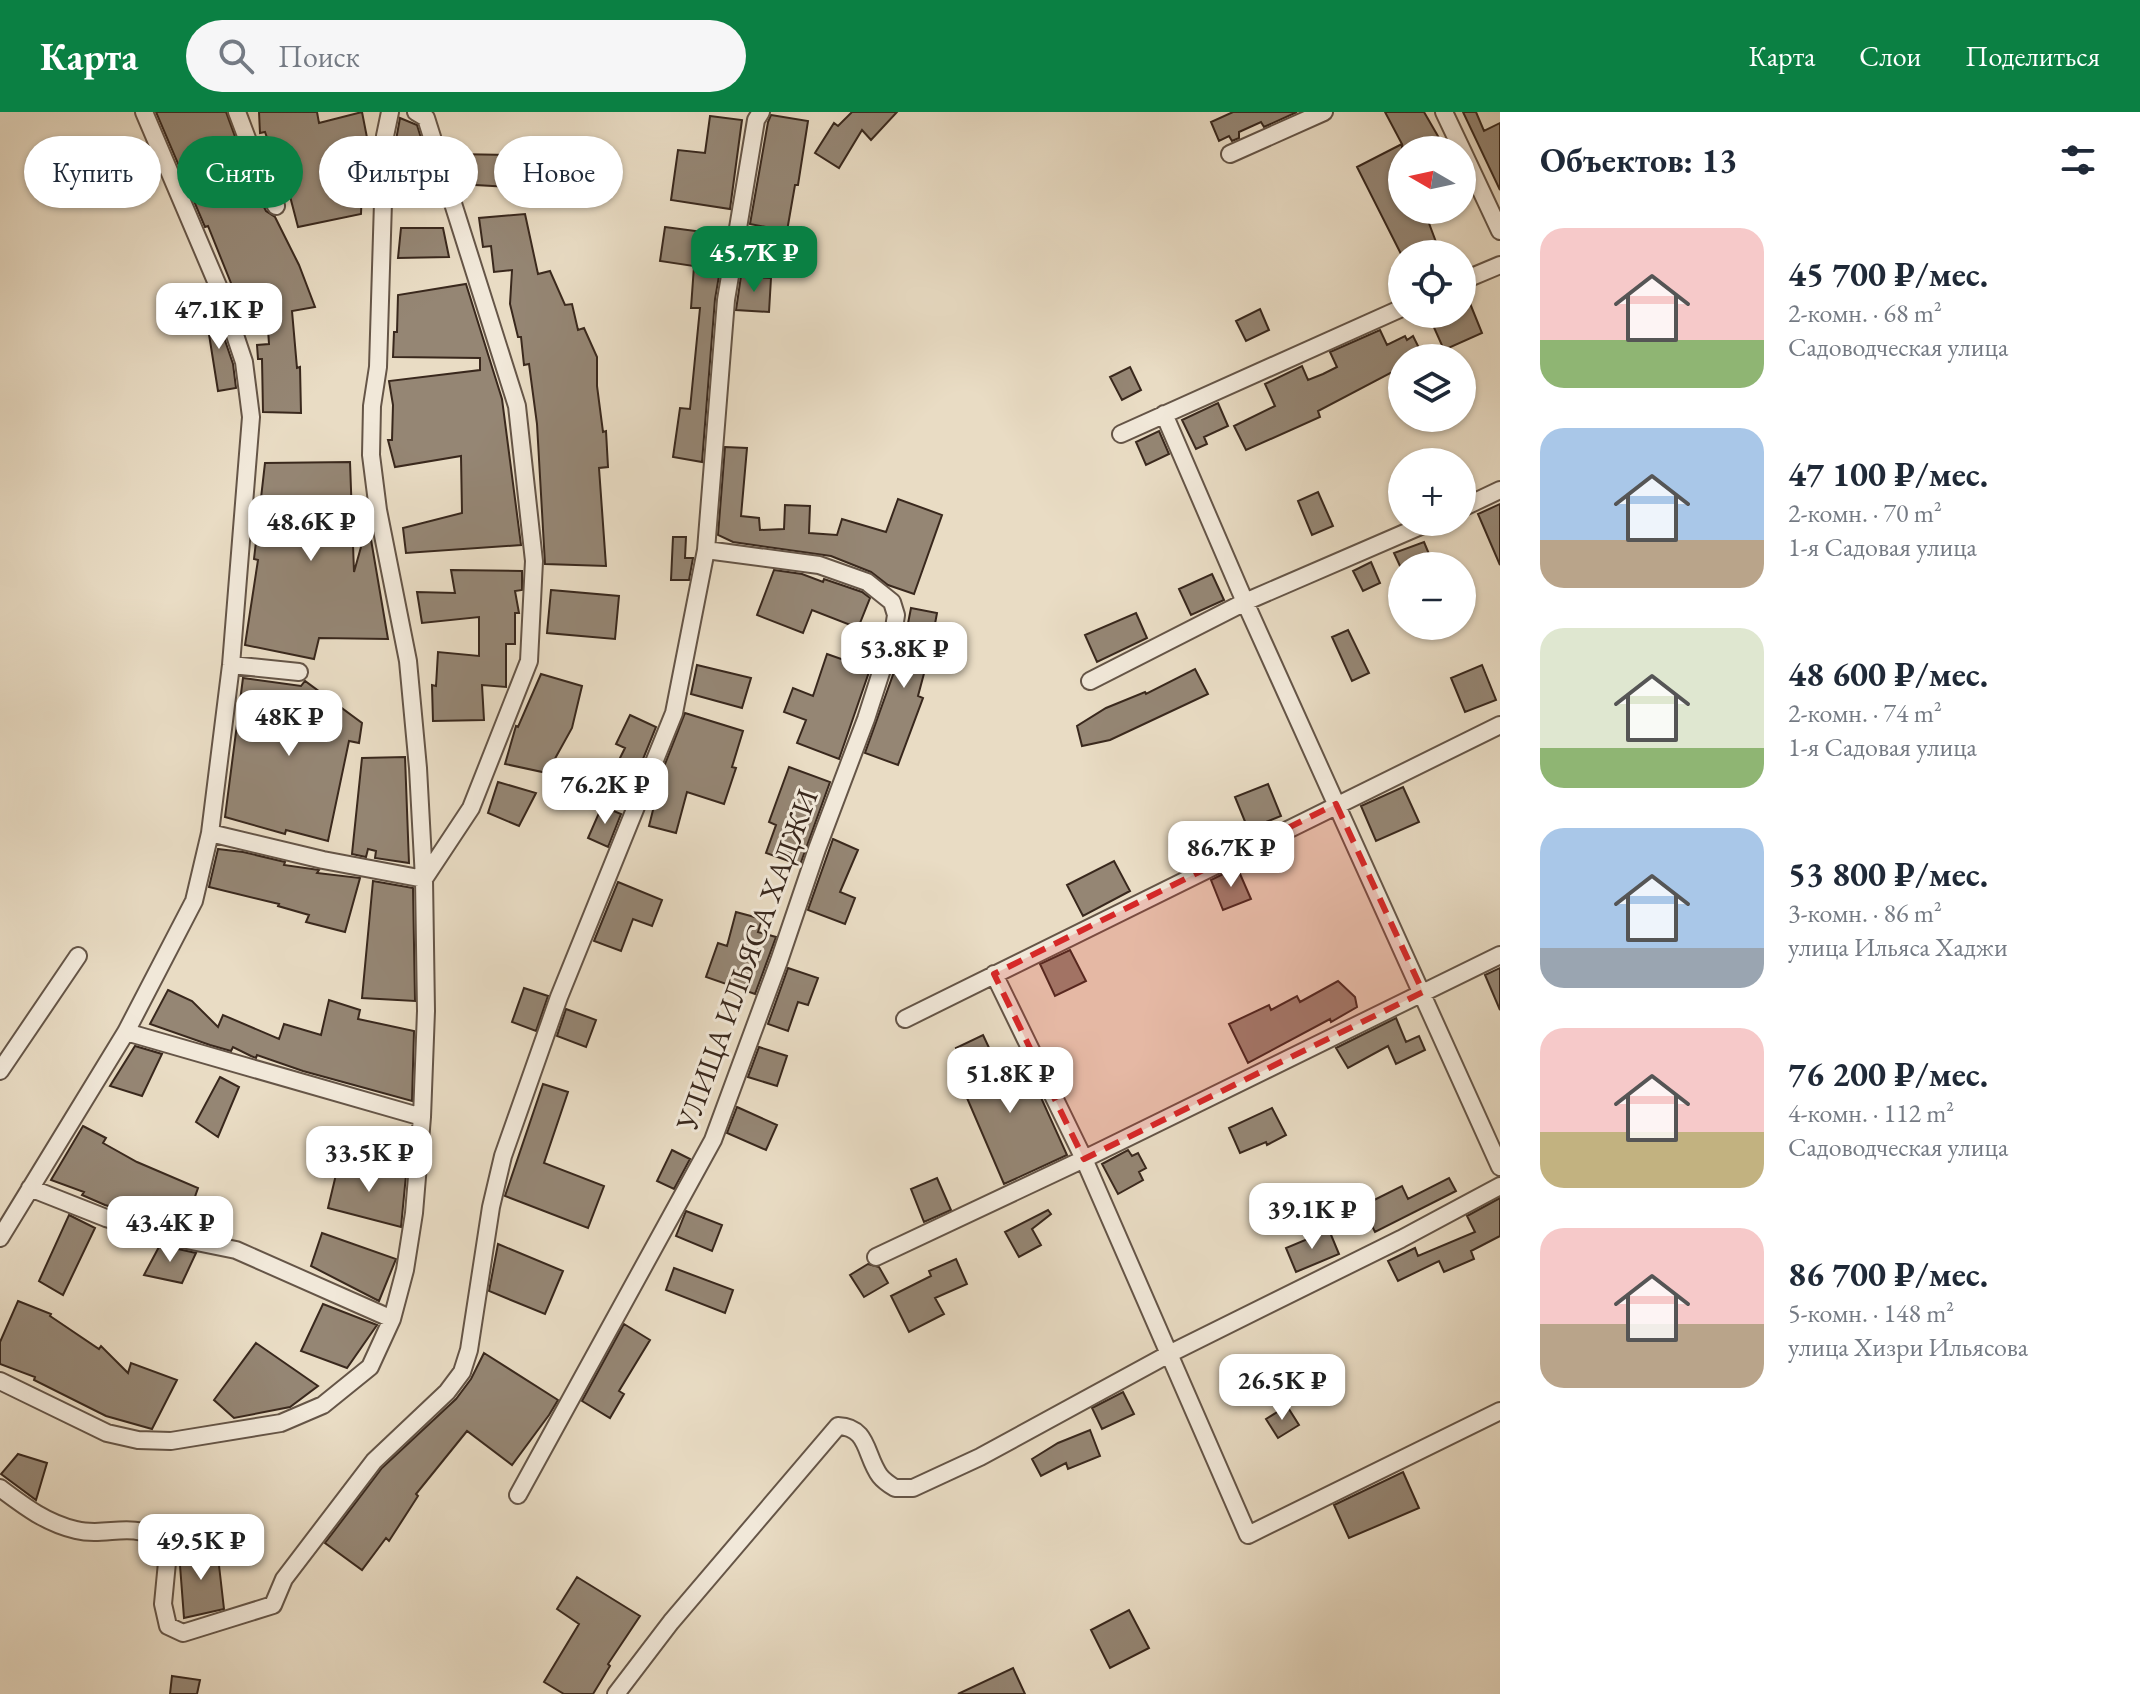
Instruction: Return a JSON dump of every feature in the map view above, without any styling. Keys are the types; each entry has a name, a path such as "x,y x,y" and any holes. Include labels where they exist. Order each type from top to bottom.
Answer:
{"street":[{"path":"0,1238 126,1032 194,901 210,833 231,665 251,417 244,362 221,293 144,112"},
{"path":"237,112 246,136"},
{"path":"0,1381 107,1433 138,1440 187,1438 281,1423 323,1405 370,1367 392,1319 405,1270 414,1213 426,1011 424,879 408,661 378,510 371,455 372,406 378,367 385,136 390,112"},
{"path":"416,112 426,118 517,406 534,561 529,661 471,808 424,879"},
{"path":"0,1488 45,1520 79,1532 126,1529 160,1540 168,1552 163,1604 168,1626 183,1633 273,1605 284,1579 374,1461 462,1372 469,1350 491,1207 503,1156 559,997 674,713 706,550 726,300 756,120 761,112"},
{"path":"1230,154 1324,112"},
{"path":"1444,112 1455,136"},
{"path":"1476,180 1500,231"},
{"path":"1476,275 1500,265"},
{"path":"1121,434 1388,314"},
{"path":"1164,414 1245,602 1500,1167"},
{"path":"1476,501 1500,490"},
{"path":"1090,681 1245,602 1398,536"},
{"name":"УЛИЦА ИЛЬЯСА ХАДЖИ","path":"518,1495 713,1140 866,719 893,635 896,615 892,602 867,582 819,565 706,550"},
{"path":"231,665 299,672"},
{"path":"905,1019 1500,725"},
{"path":"210,833 323,860 424,879"},
{"path":"876,1257 1084,1159 1500,955"},
{"path":"0,1071 78,956"},
{"path":"994,974 1084,1159 1248,1535 1500,1411"},
{"path":"126,1032 422,1117"},
{"path":"616,1694 671,1622 838,1426 850,1426 859,1432 881,1477 895,1488 913,1488 980,1457 1169,1354 1401,1239 1500,1186"},
{"path":"30,1188 106,1218 177,1238 236,1250 392,1319"}],"highlighted area":[{"path":"1336,804 1423,992 1084,1159 994,974"}],"building":[{"path":"156,112 226,112 235,136 177,136 177,161"},
{"path":"259,112 317,112 319,123 362,112 367,136 319,136 319,208 361,208 361,214 298,227 293,208 303,208 303,136 266,136 265,132 260,133"},
{"path":"852,112 897,112 871,140 862,130 839,168 815,153 834,123 838,126"},
{"path":"1233,112 1297,112 1264,127 1261,122 1239,132 1239,138 1232,141 1229,136 1219,141 1211,122"},
{"path":"1385,112 1424,112 1438,136 1398,136"},
{"path":"1463,112 1476,112 1484,131 1500,123 1500,190 1476,136"},
{"path":"771,115 808,121 787,231 750,224"},
{"path":"710,116 742,120 730,209 671,200 678,150 705,153"},
{"path":"400,118 417,125 420,136 397,136"},
{"path":"1388,151 1388,224 1429,224 1435,240 1394,240 1357,167"},
{"path":"478,154 494,155 494,186 478,185"},
{"path":"197,208 264,208 275,217 299,265 315,307 292,311 297,368 300,367 301,413 263,412 262,359 258,359 257,345 269,344 267,315 241,319 236,303 239,303 208,226 205,227"},
{"path":"525,214 538,274 550,271 565,305 572,304 578,330 584,328 597,357 597,386 603,432 606,431 608,467 599,468 606,566 545,564 537,424 529,364 524,365 521,337 518,337 510,304 512,270 494,272 491,246 483,247 479,218"},
{"path":"665,227 726,235 715,299 702,462 673,457 680,408 690,409 700,308 691,308 694,266 660,261"},
{"path":"401,228 443,228 449,257 398,258"},
{"path":"741,276 771,278 769,312 736,310"},
{"path":"466,284 502,399 521,545 406,553 403,528 462,513 461,456 395,467 388,440 392,440 393,405 389,381 480,370 480,358 393,357 398,295"},
{"path":"214,308 233,364 236,388 218,391 208,328 203,329 199,311"},
{"path":"1260,309 1269,330 1246,341 1236,321"},
{"path":"1476,318 1482,333 1457,344 1441,344 1434,328 1476,328"},
{"path":"1380,330 1388,344 1388,374 1318,411 1320,417 1246,450 1234,426 1275,406 1265,384 1302,366 1308,380 1323,374 1337,367 1330,352"},
{"path":"1405,336 1407,340 1413,336 1417,344 1389,344"},
{"path":"1130,367 1141,390 1122,400 1110,377"},
{"path":"1218,403 1228,426 1204,437 1207,444 1196,449 1182,420"},
{"path":"1159,431 1169,454 1146,465 1136,442"},
{"path":"725,447 747,448 741,516 759,518 760,530 784,529 785,505 810,506 809,533 837,535 842,519 886,532 898,499 942,515 914,594 888,585 871,572 831,556 733,542 718,535"},
{"path":"350,462 354,572 368,522 388,639 319,638 314,659 245,645 258,560 254,559 265,463"},
{"path":"1318,492 1333,526 1312,535 1298,501"},
{"path":"1500,504 1500,565 1478,514"},
{"path":"673,537 686,537 685,558 693,558 689,580 671,580"},
{"path":"1424,542 1428,552 1397,552"},
{"path":"1371,562 1380,583 1363,591 1353,571"},
{"path":"451,570 522,571 522,590 515,591 519,613 515,613 515,644 506,644 506,687 482,685 484,720 433,721 432,685 436,686 438,652 479,656 479,617 422,623 417,592 455,593"},
{"path":"774,570 802,574 823,582 824,579 862,592 870,598 858,628 812,610 803,633 757,615"},
{"path":"1212,574 1224,600 1191,615 1179,589"},
{"path":"551,590 619,596 615,639 547,633"},
{"path":"911,608 937,613 918,696 923,698 898,765 865,753 904,644"},
{"path":"1136,613 1147,638 1097,662 1085,635"},
{"path":"1348,630 1369,673 1352,681 1332,637"},
{"path":"827,654 870,669 839,759 797,743 806,720 784,712 793,688 813,696"},
{"path":"697,665 751,678 742,708 691,694"},
{"path":"1482,665 1496,700 1465,712 1451,678"},
{"path":"1195,669 1208,694 1110,740 1082,746 1077,726 1106,708 1146,694"},
{"path":"541,674 582,686 572,728 547,773 505,764 516,726"},
{"path":"243,678 301,686 305,681 362,723 359,743 349,741 328,841 286,830 285,834 225,817"},
{"path":"685,713 743,731 732,767 736,768 724,804 687,792 676,833 649,826 658,782"},
{"path":"630,715 656,727 630,791 609,780 625,748 616,744"},
{"path":"405,757 409,863 375,858 376,851 368,849 366,857 352,854 362,758"},
{"path":"789,767 830,782 800,865 766,853 776,825 769,822"},
{"path":"498,782 536,793 519,826 488,813"},
{"path":"1268,784 1281,816 1248,829 1235,797"},
{"path":"1403,787 1419,822 1376,841 1361,806"},
{"path":"602,806 621,814 608,847 588,838"},
{"path":"833,839 858,850 840,892 855,898 845,924 808,910"},
{"path":"218,849 319,870 317,873 360,878 345,932 306,922 309,915 279,904 209,887"},
{"path":"1114,861 1130,891 1083,916 1067,885"},
{"path":"1237,867 1251,899 1223,910 1211,880"},
{"path":"373,881 413,888 415,1001 362,998"},
{"path":"618,882 662,900 652,926 633,919 621,951 594,941"},
{"path":"736,912 762,919 758,932 776,937 755,994 706,977 718,943 727,946"},
{"path":"1070,950 1086,981 1055,996 1040,964"},
{"path":"788,968 818,978 808,1005 798,1002 788,1031 768,1024"},
{"path":"1500,968 1500,1010 1485,975"},
{"path":"1338,981 1355,997 1357,1007 1248,1063 1229,1024 1269,1005 1271,1010 1297,996 1300,1002"},
{"path":"524,988 548,996 536,1031 512,1022"},
{"path":"168,990 192,1001 218,1027 223,1015 279,1039 284,1024 321,1035 329,1000 360,1010 358,1019 414,1031 412,1101 257,1055 256,1058 233,1047 231,1051 210,1045 150,1024"},
{"path":"566,1009 596,1020 586,1047 557,1036"},
{"path":"1396,1018 1406,1042 1419,1036 1425,1050 1396,1064 1388,1046 1348,1068 1336,1048"},
{"path":"983,1035 1005,1082 1029,1071 1067,1155 1004,1184 967,1098 977,1094 956,1048"},
{"path":"135,1046 162,1054 142,1096 110,1086"},
{"path":"759,1047 787,1056 777,1086 748,1077"},
{"path":"220,1077 239,1087 218,1137 196,1122"},
{"path":"543,1084 568,1092 544,1163 604,1186 588,1228 505,1196"},
{"path":"737,1107 777,1125 766,1150 727,1133"},
{"path":"1272,1108 1286,1135 1240,1153 1229,1128"},
{"path":"83,1126 106,1138 103,1143 137,1162 198,1188 184,1228 105,1205 82,1195 84,1192 51,1180"},
{"path":"672,1150 690,1159 674,1189 657,1181"},
{"path":"1128,1150 1132,1156 1138,1153 1146,1168 1139,1172 1143,1180 1118,1194 1102,1164"},
{"path":"339,1162 406,1175 401,1227 328,1208"},
{"path":"937,1178 951,1210 924,1222 911,1189"},
{"path":"1449,1178 1456,1191 1375,1232 1362,1206 1402,1186 1408,1199"},
{"path":"1500,1198 1500,1236 1471,1251 1474,1259 1444,1272 1439,1261 1398,1281 1388,1261 1415,1248 1418,1256 1475,1232 1467,1216"},
{"path":"1048,1210 1051,1214 1032,1229 1041,1245 1019,1257 1005,1232"},
{"path":"686,1211 722,1225 712,1251 676,1236"},
{"path":"69,1215 95,1228 63,1295 39,1281"},
{"path":"1329,1230 1339,1254 1296,1272 1286,1248"},
{"path":"322,1233 396,1259 379,1301 311,1266"},
{"path":"498,1244 563,1271 545,1314 489,1291"},
{"path":"160,1245 196,1253 182,1283 144,1275"},
{"path":"956,1259 967,1284 935,1298 944,1314 909,1332 891,1296 931,1276 929,1271"},
{"path":"868,1264 879,1267 888,1283 864,1297 850,1275"},
{"path":"674,1268 733,1290 725,1313 666,1290"},
{"path":"18,1301 51,1314 99,1349 101,1346 128,1373 131,1363 177,1380 152,1429 106,1416 34,1380 35,1377 0,1364 0,1342"},
{"path":"323,1304 377,1325 347,1368 301,1351"},
{"path":"624,1324 650,1340 619,1391 624,1394 610,1418 582,1401"},
{"path":"256,1343 318,1386 290,1407 234,1418 214,1400"},
{"path":"484,1353 558,1400 512,1465 467,1431 416,1494 418,1496 389,1541 386,1538 362,1570 325,1543 382,1468 456,1399 471,1379"},
{"path":"1123,1392 1134,1414 1102,1429 1092,1408"},
{"path":"1287,1406 1299,1425 1278,1438 1266,1419"},
{"path":"1090,1430 1100,1456 1068,1469 1066,1463 1041,1476 1032,1459 1058,1443"},
{"path":"18,1454 47,1463 36,1500 1,1474"},
{"path":"1403,1472 1419,1508 1349,1538 1334,1505"},
{"path":"217,1548 224,1609 184,1618 179,1552"},
{"path":"577,1577 640,1616 608,1664 610,1666 593,1694 564,1694 544,1682 579,1624 557,1609"},
{"path":"1129,1610 1149,1648 1110,1668 1091,1630"},
{"path":"1013,1668 1025,1694 958,1694"},
{"path":"172,1676 200,1680 197,1694 170,1694"}]}
